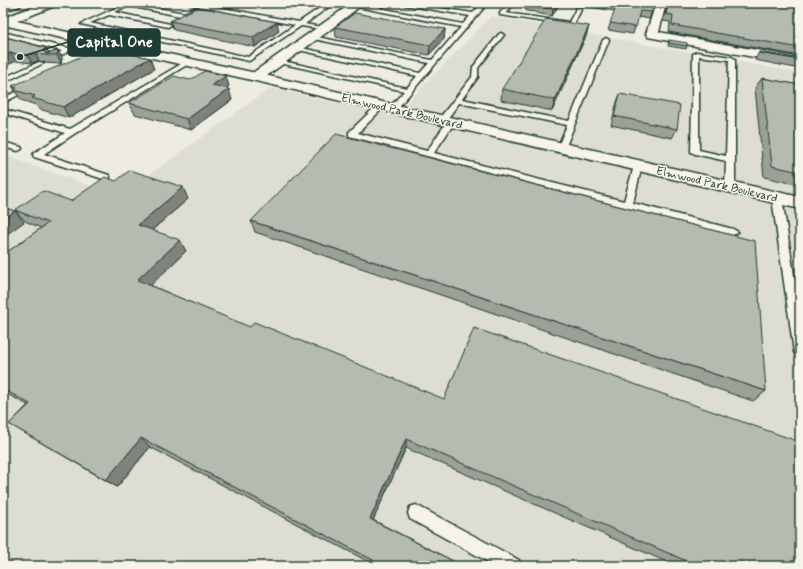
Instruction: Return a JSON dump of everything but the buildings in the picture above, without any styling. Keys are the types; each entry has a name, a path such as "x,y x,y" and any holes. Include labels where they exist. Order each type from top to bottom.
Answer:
{"street":[{"path":"3,16 53,3"},
{"path":"661,3 652,34 800,62"},
{"path":"256,77 326,29 357,4"},
{"name":"Elmwood Park Boulevard","path":"3,16 88,40 256,77 561,149 800,203"}],"lane":[{"path":"185,3 326,29"},
{"path":"145,37 208,3"},
{"path":"316,3 329,4"},
{"path":"374,9 383,3"},
{"path":"396,3 474,15"},
{"path":"485,3 408,90 352,134 733,232"},
{"path":"185,15 125,4 84,24 249,59 329,4"},
{"path":"357,4 374,9 465,26"},
{"path":"512,4 502,14 571,24 579,8"},
{"path":"109,13 168,24"},
{"path":"3,37 7,35 67,50"},
{"path":"430,153 457,100 474,76 475,68 501,35"},
{"path":"312,38 433,62"},
{"path":"56,56 88,40"},
{"path":"561,149 606,40"},
{"path":"78,62 113,45"},
{"path":"297,49 421,76"},
{"path":"730,187 731,159 732,59 696,54 695,152 731,159"},
{"path":"106,177 37,154 188,62"},
{"path":"278,62 408,90"},
{"path":"3,81 41,64"},
{"path":"3,100 37,83"},
{"path":"457,100 571,124"},
{"path":"3,111 71,132"},
{"path":"3,144 18,149"},
{"path":"628,205 638,166"},
{"path":"777,198 800,352"},
{"path":"416,513 513,566"}],"shaded area":[{"path":"3,3 42,3 12,14 3,12"},
{"path":"491,16 800,73 800,566 3,566 3,155 119,196 271,88 394,116"}],"place":[{"name":"Capital One","path":"20,57"}]}
